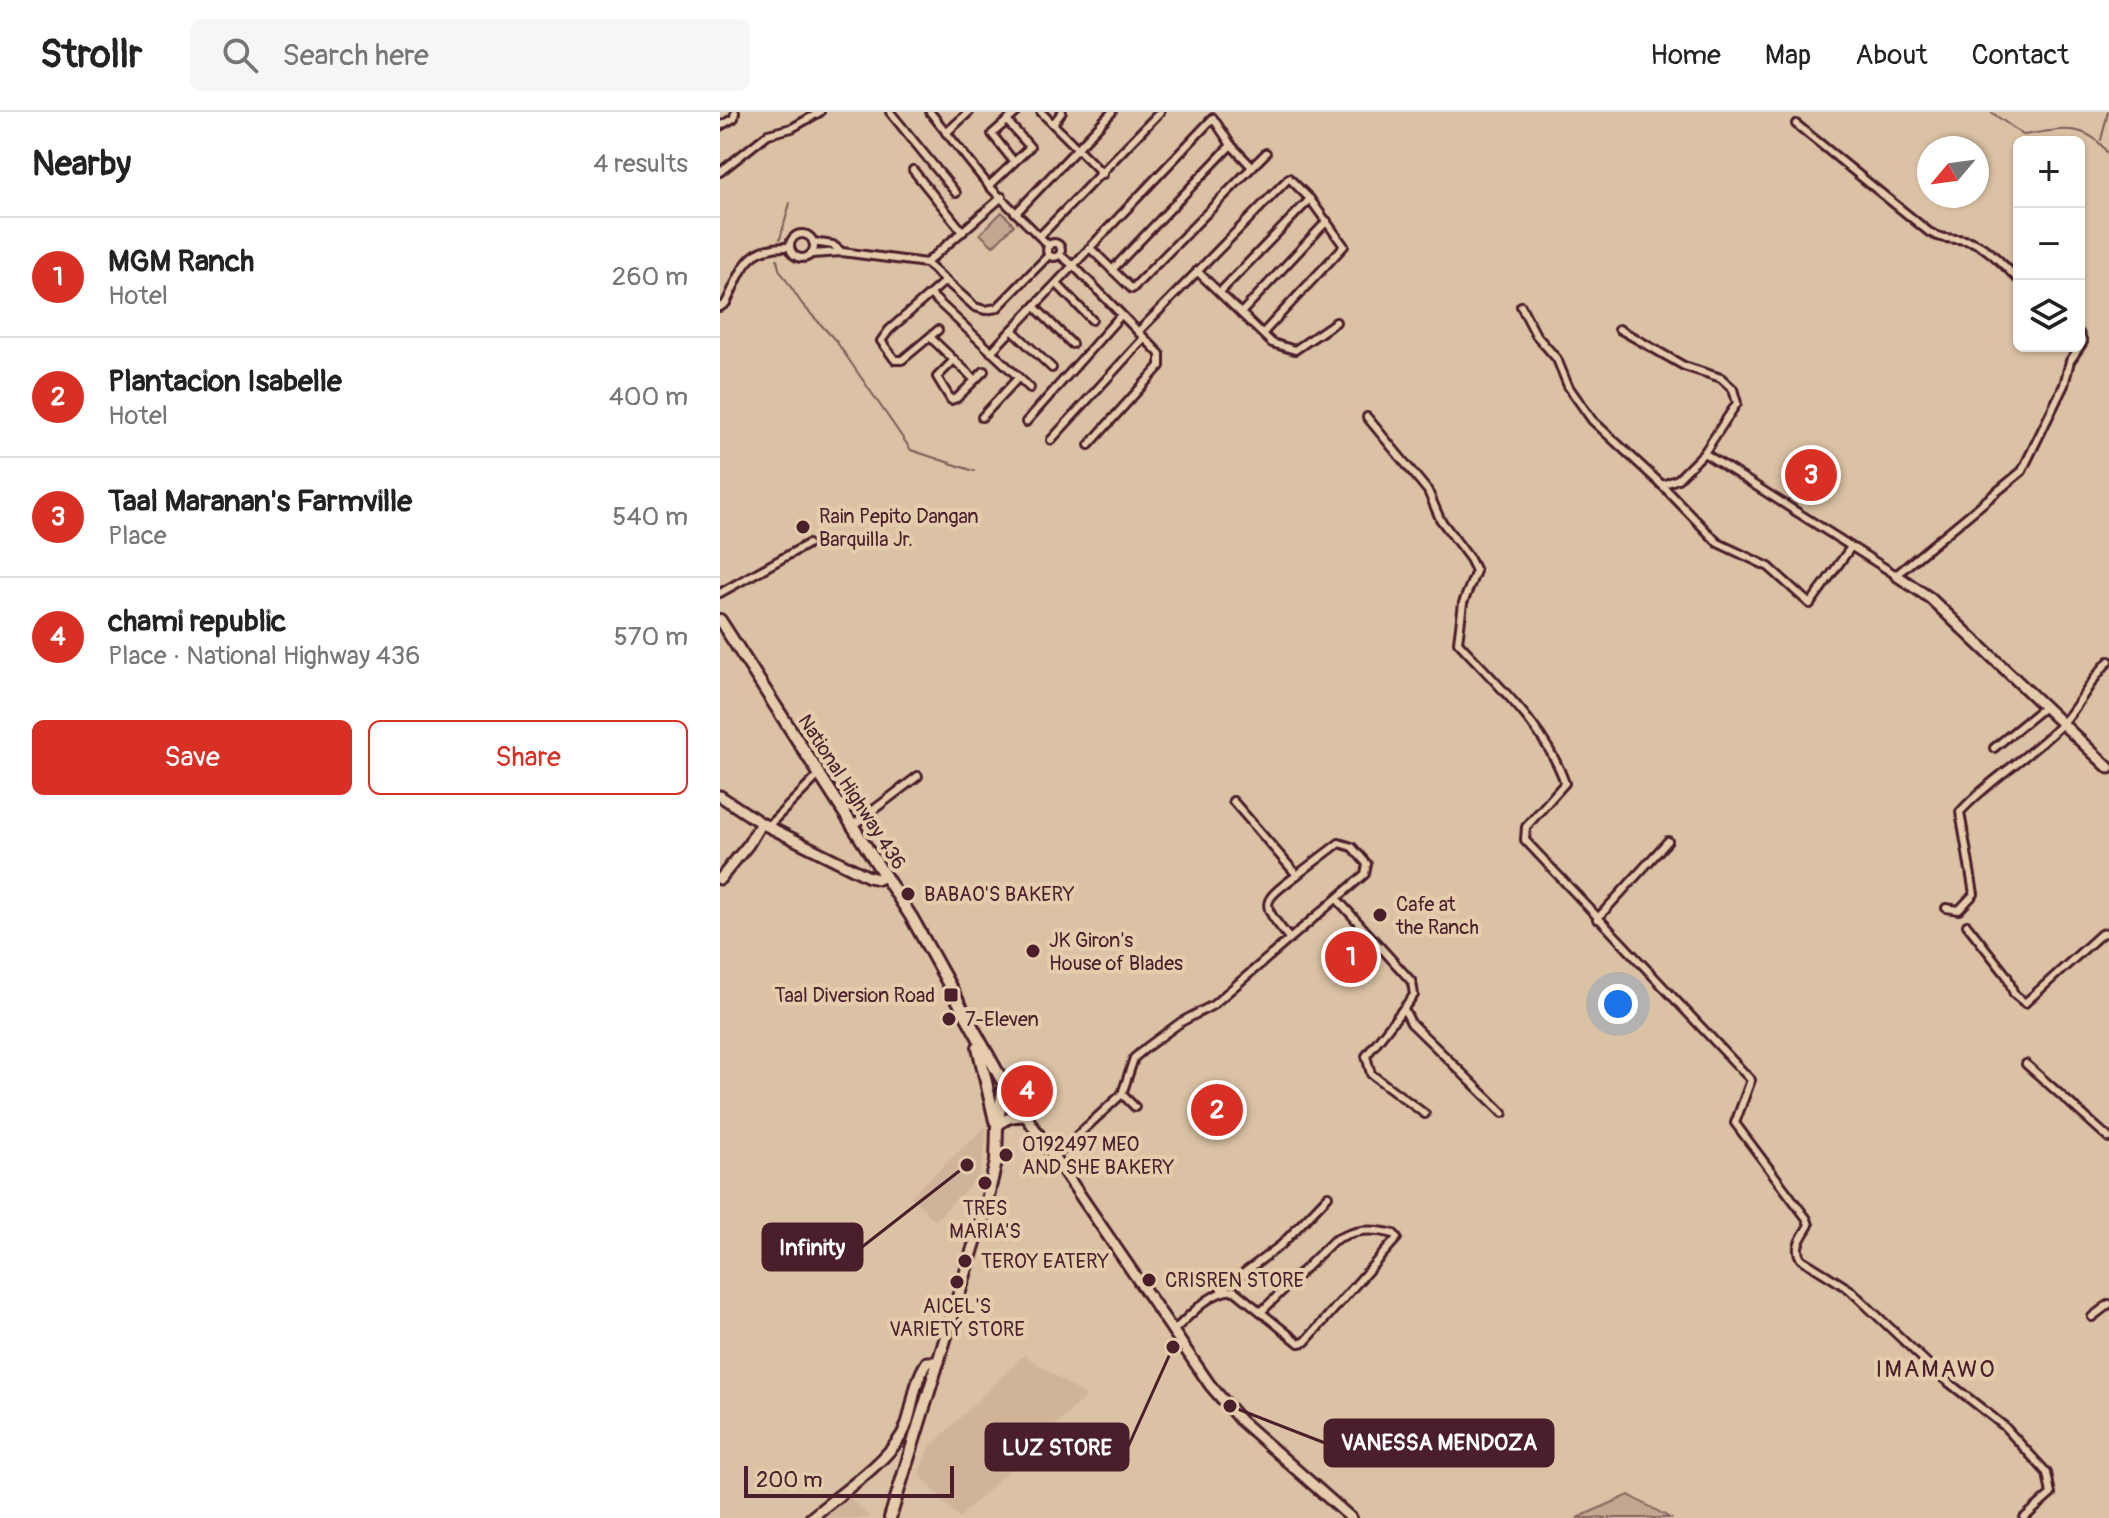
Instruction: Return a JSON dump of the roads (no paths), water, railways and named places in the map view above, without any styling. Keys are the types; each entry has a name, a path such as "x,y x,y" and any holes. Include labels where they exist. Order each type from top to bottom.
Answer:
{"main road":[{"name":"National Highway 436","path":"720,620 912,918 1004,1084"},
{"path":"975,1033 997,1127"},
{"path":"890,1518 984,1213 996,1162 997,1127 1004,1084"}],"street":[{"path":"720,126 734,118 735,112"},
{"path":"720,172 768,134 792,128 820,112"},
{"path":"890,112 956,193"},
{"path":"811,254 813,242 809,236 798,234 791,239 790,247 796,256 842,252 926,263 975,307 985,310 997,308 1049,255 1049,246 1041,235 989,186 930,112"},
{"path":"946,133 969,112"},
{"path":"1014,162 992,134 1017,112"},
{"path":"1041,112 1103,174"},
{"path":"1053,124 1062,112"},
{"path":"1016,213 1112,112"},
{"path":"1041,235 1160,112"},
{"path":"991,352 1215,115 1231,145 1252,167"},
{"path":"989,186 1030,147 1007,121"},
{"path":"1796,124 1929,232 1943,240 1972,242 2013,275"},
{"path":"1112,270 1231,145"},
{"path":"1091,249 1132,289 1266,153"},
{"path":"913,170 963,232"},
{"path":"1051,440 1197,271 1285,180 1294,181 1327,221 1342,243 1342,251 1263,333"},
{"path":"926,263 1002,197"},
{"path":"1220,292 1310,199"},
{"path":"1241,313 1327,221"},
{"path":"813,242 833,245 842,252"},
{"path":"1049,246 1059,244 1060,255"},
{"path":"720,307 726,303 748,259 771,246 790,247"},
{"path":"1049,255 1053,258 1060,255"},
{"path":"1060,255 1160,354 1160,366 1089,445"},
{"path":"1197,271 1272,343 1295,350 1336,322"},
{"path":"938,330 898,361 881,341 889,330 945,281"},
{"path":"1057,284 1092,320"},
{"path":"931,295 1030,388"},
{"path":"1521,306 1536,335 1557,359 1568,386 1592,420 1718,543 1769,567 1810,604 1851,547"},
{"path":"1035,307 1072,344"},
{"path":"1026,422 1121,315"},
{"path":"1619,329 1684,366 1721,378 1733,389 1737,403 1704,453 1678,479 1662,485"},
{"path":"1012,330 1052,368"},
{"path":"930,337 975,380"},
{"path":"1896,575 2022,471 2064,385 2070,361 2076,352"},
{"path":"954,360 937,377 951,400 957,398 984,371"},
{"path":"982,417 1018,378"},
{"path":"1367,417 1428,491 1440,519 1476,571 1463,603 1458,642 1532,725 1558,765 1565,783 1526,827 1525,840 1751,1080 1735,1123 1807,1219 1809,1225 1798,1244 1797,1253 1801,1259 1849,1289 1943,1378 2004,1426 2047,1473 2051,1494 2024,1518"},
{"path":"1704,453 1930,598 2109,768"},
{"path":"720,593 808,544"},
{"path":"1946,908 1959,910 1974,894 1960,812 1981,789 1995,782 2062,725 2109,661"},
{"path":"1994,748 2043,708"},
{"path":"720,879 764,825 819,775"},
{"path":"851,827 918,776"},
{"path":"720,796 764,825 869,877 878,879 885,875"},
{"path":"1233,801 1297,875"},
{"path":"1597,919 1668,841"},
{"path":"1053,1158 1122,1094 1134,1058 1181,1022 1213,1005 1365,874 1367,864 1352,847 1339,843 1272,894 1267,903 1268,911 1289,938"},
{"path":"1337,899 1412,982 1414,995 1366,1056 1366,1065 1371,1074 1425,1114"},
{"path":"1967,925 2007,976 2014,994 2025,1003 2101,934 2109,932"},
{"path":"1404,1009 1411,1023 1503,1113"},
{"path":"2026,1064 2109,1138"},
{"name":"National Highway 436","path":"1004,1084 1210,1385 1240,1420 1351,1518"},
{"path":"1122,1094 1135,1107"},
{"path":"997,1127 1002,1121 1024,1116"},
{"path":"1172,1332 1281,1245 1328,1196"},
{"path":"1219,1292 1235,1291 1299,1343 1305,1342 1397,1238 1394,1234 1370,1228 1346,1233 1333,1241 1261,1312"},
{"path":"2092,1317 2109,1304"},
{"path":"811,1518 884,1456 903,1431 921,1371 927,1362 939,1362"}],"waterway":[{"path":"1991,112 2023,135 2060,130 2082,132 2092,137 2109,156"},
{"path":"2101,140 2108,112"},
{"path":"780,239 790,203"},
{"path":"777,259 779,269 802,304 836,341 911,450 974,471"}],"place":[{"name":"Taal Maranan's Farmville","path":"1811,475"},
{"name":"Rain Pepito Dangan Barquilla Jr.","path":"803,527"},
{"name":"BABAO'S BAKERY","path":"908,894"},
{"name":"Cafe at the Ranch","path":"1380,915"},
{"name":"JK Giron's House of Blades","path":"1033,951"},
{"name":"MGM Ranch","path":"1351,957"},
{"name":"Taal Diversion Road","path":"951,995"},
{"name":"7-Eleven","path":"949,1019"},
{"name":"chami republic","path":"1027,1091"},
{"name":"Plantacion Isabelle","path":"1217,1110"},
{"name":"0192497 MEO AND SHE BAKERY","path":"1006,1155"},
{"name":"Infinity","path":"967,1165"},
{"name":"TRES MARIA'S","path":"985,1183"},
{"name":"TEROY EATERY","path":"965,1261"},
{"name":"CRISREN STORE","path":"1149,1280"},
{"name":"AICEL'S VARIETY STORE","path":"957,1282"},
{"name":"LUZ STORE","path":"1173,1347"},
{"name":"VANESSA MENDOZA","path":"1230,1406"}],"district":[{"name":"IMAMAWO","path":"1936,1369"}]}
